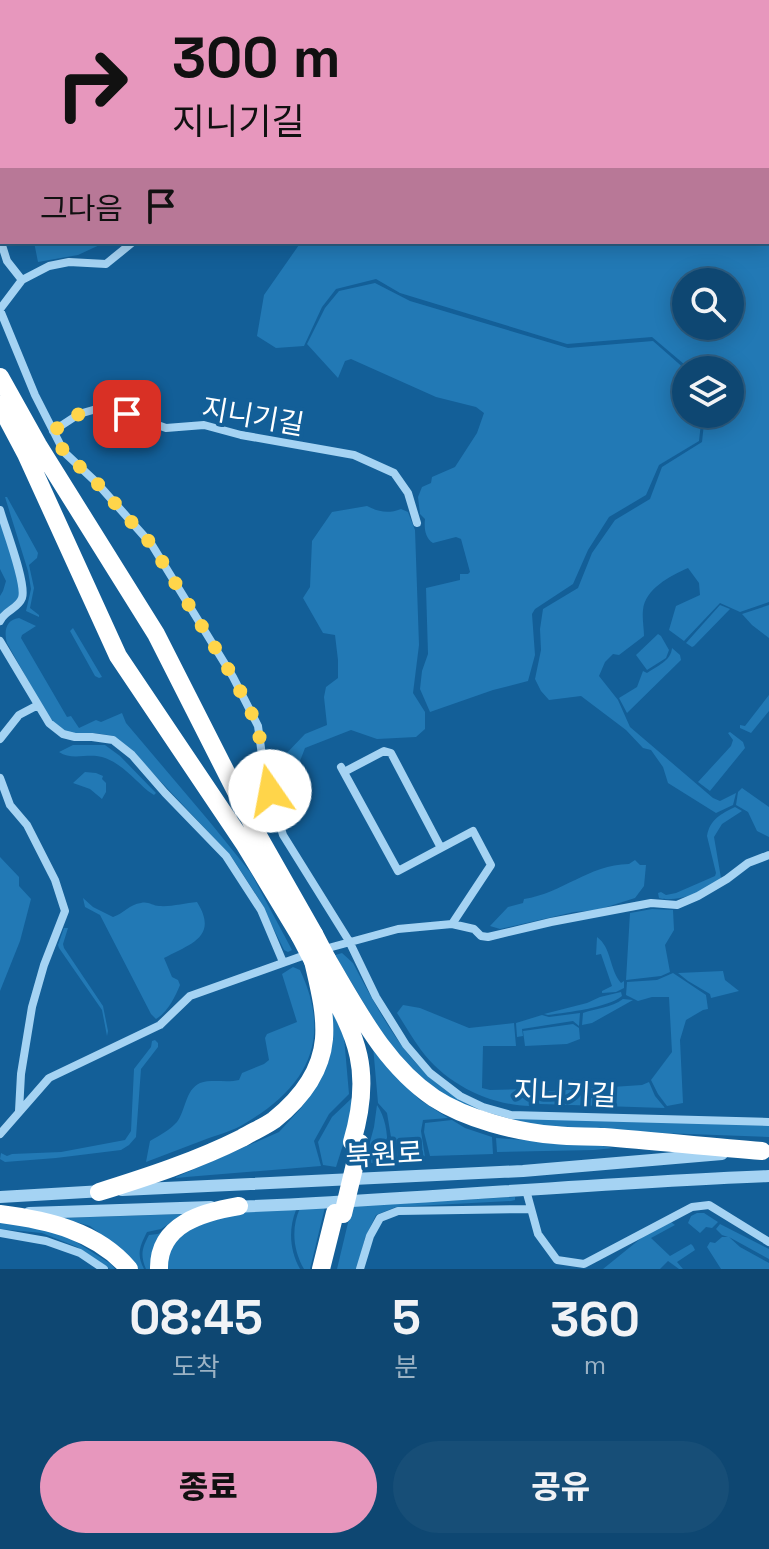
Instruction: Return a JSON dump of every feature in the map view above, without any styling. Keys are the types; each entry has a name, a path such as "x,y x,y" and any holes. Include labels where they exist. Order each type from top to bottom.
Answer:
{"highway":[{"path":"0,377 38,445 156,634 320,960 357,1045 362,1095 356,1142 330,1269"},
{"path":"0,405 26,454 118,656 307,935"},
{"path":"320,960 370,1032 406,1074 435,1098 472,1116 514,1129 555,1135 765,1151"},
{"path":"99,1192 160,1173 230,1144 272,1122 299,1098 315,1073 324,1042 320,960"},
{"path":"159,1269 165,1243 177,1227 200,1215 239,1206"},
{"path":"0,1213 37,1219 81,1234 129,1269"},
{"path":"321,1269 339,1214"}],"street":[{"path":"2,244 7,261 22,280"},
{"path":"0,310 22,280 49,266 69,262 106,264 131,244"},
{"name":"지니기길","path":"0,310 35,395 64,452 96,482 152,545 233,677 258,726 264,770 283,835 349,941 376,997 406,1045 430,1073 460,1096 511,1115 769,1122"},
{"name":"지니기길","path":"53,431 79,414 100,408 166,428 204,425 241,435 354,455 394,473 408,493 417,523"},
{"path":"0,510 22,580 22,598 3,614 0,621"},
{"path":"0,641 49,723 63,734 113,740 132,755 226,856 261,910 283,962"},
{"path":"0,739 19,715 38,705"},
{"path":"441,848 391,753 384,751 342,770 398,871 473,831 491,865 452,924"},
{"path":"0,778 10,805 27,825 55,880 65,911 32,1007 21,1074 19,1112"},
{"path":"0,1134 49,1078 160,1025 190,996 283,962 398,929 452,924 474,929 481,936 488,937 651,903 677,905 727,879 748,863 769,855"},
{"name":"북원로","path":"0,1197 523,1171 765,1151"},
{"path":"523,1171 538,1234 557,1260 584,1264 692,1207 709,1205 769,1242"},
{"name":"북원로","path":"0,1213 239,1206 769,1176"},
{"path":"360,1269 370,1236 380,1218 398,1211 531,1209"},
{"path":"0,1233 46,1241 80,1253 104,1269"}],"shaded area":[{"path":"34,244 102,244 78,255 38,262"},
{"path":"300,244 769,244 769,602 740,612 720,603 684,641 669,630 676,606 700,595 699,583 688,568 666,579 648,596 643,610 644,636 619,655 613,654 605,662 599,676 618,700 630,727 713,798 720,801 736,793 733,805 716,813 668,783 663,767 651,750 643,748 626,730 581,696 549,700 535,679 541,650 543,609 578,588 592,553 615,520 650,499 662,467 702,442 704,428 744,428 744,356 674,356 652,337 567,344 400,293 376,279 336,289 322,307 304,346 276,348 257,336 264,295"},
{"path":"375,283 410,301 568,348 653,341 672,358 672,428 700,428 699,441 659,465 646,495 609,517 588,550 573,584 535,609 532,614 535,655 528,681 430,712 420,689 428,654 426,588 460,580 460,574 470,572 461,539 456,537 433,543 428,538 418,497 422,487 431,483 432,477 455,467 477,433 484,413 476,407 436,397 351,359 345,361 338,378 307,344 325,308 339,291"},
{"path":"5,497 38,553 29,565 34,588 30,608 39,617 26,611 31,589 28,571"},
{"path":"367,506 384,512 401,509 408,512 415,530 419,645 413,693 425,712 425,729 416,737 377,739 351,730 305,748 300,761 308,788 287,765 274,766 273,763 305,734 327,725 326,687 338,678 335,635 323,633 303,598 310,587 312,541 332,512"},
{"path":"0,521 20,590 18,600 0,614 0,596 6,581 0,569"},
{"path":"720,605 730,609 694,646 686,643"},
{"path":"769,605 769,638 742,614"},
{"path":"19,618 36,626 21,638 67,717 71,716 79,728 122,713 126,723 251,873 292,950 284,950 259,899 231,856 133,752 114,736 95,733 78,735 64,731 50,720 7,643 7,627"},
{"path":"73,628 102,677 95,676 70,631"},
{"path":"658,634 669,650 666,658 647,670 636,655"},
{"path":"672,648 681,660 627,713 619,698 637,687 643,671 647,673 666,660"},
{"path":"769,695 769,711 751,733 740,728 740,725 745,726"},
{"path":"730,732 743,742 745,748 710,791 698,782 731,746 733,740"},
{"path":"73,745 105,745 156,793 154,795 148,791 109,759 69,756 59,752"},
{"path":"85,772 103,776 106,792 102,799 90,789 73,783"},
{"path":"742,788 769,807 769,837 757,831 748,812 736,805 738,792"},
{"path":"735,807 742,811 722,824 714,837 721,878 692,895 659,898 658,893 676,893 715,876 708,830 717,818"},
{"path":"0,857 19,877 19,886 31,899 20,941 0,991"},
{"path":"635,860 640,865 646,865 644,886 635,898 597,910 574,912 500,929 490,926 508,907 523,903 524,899 601,869"},
{"path":"83,898 113,917 141,903 164,906 197,902 203,914 203,931 192,943 164,958 172,977 180,985 168,1008 156,1019 100,915 85,907"},
{"path":"652,909 673,910 674,930 665,945 670,972 626,980 630,913"},
{"path":"64,928 68,928 64,948 103,1006 107,1036 102,1010 59,948"},
{"path":"597,937 605,947 617,977 621,983 624,981 624,988 616,992 602,993 612,986 601,954 596,955"},
{"path":"342,953 353,963 392,1031 415,1063 449,1092 483,1110 769,1125 769,1137 513,1125 444,1098 404,1067 335,955"},
{"path":"293,967 300,970 310,995 314,1018 308,1059 298,1077 266,1110 240,1126 146,1162 150,1141 177,1122 195,1086 204,1082 239,1080 242,1073 269,1060 267,1034 297,1022 282,974"},
{"path":"723,971 725,980 739,991 711,998 710,994 678,973"},
{"path":"673,973 706,995 708,1009 686,1020 680,1040 683,1103 667,1106 651,1080 672,1052 669,997 638,1001 626,995 627,982 657,980"},
{"path":"621,992 622,996 598,1006 544,1014 587,1003"},
{"path":"623,999 633,1000 592,1023 582,1025 583,1013"},
{"path":"403,1005 420,1008 469,1028 514,1023 516,1046 483,1046 482,1088 531,1089 530,1106 484,1097 443,1073 421,1050 397,1013"},
{"path":"330,1006 344,1037 349,1094 329,1114 314,1141 321,1166 174,1178 279,1132 302,1107 329,1061"},
{"path":"580,1013 579,1026 573,1021 522,1029 523,1036 517,1037 516,1023 542,1015"},
{"path":"573,1024 579,1028 580,1039 567,1044 525,1046 523,1031"},
{"path":"155,1040 158,1047 141,1069 136,1137 129,1145 121,1150 56,1158 5,1162 0,1159 1,1153 7,1156 61,1152 125,1140 131,1131 134,1069"},
{"path":"373,1046 394,1074 420,1100 448,1118 423,1120 421,1131 425,1157 390,1160 391,1137 387,1113 378,1103"},
{"path":"649,1082 665,1108 537,1102 537,1092"},
{"path":"352,1098 353,1113 336,1167 323,1165 318,1142 332,1117"},
{"path":"377,1105 385,1125 387,1161 364,1164 374,1127"},
{"path":"452,1120 492,1137 493,1154 430,1156 425,1123"},
{"path":"496,1138 597,1145 613,1148 497,1152"},
{"path":"515,1197 511,1201 396,1207 376,1215 365,1238 357,1269 337,1269 352,1206"},
{"path":"325,1207 310,1269 304,1269 294,1239 297,1216 300,1208"},
{"path":"296,1210 291,1240 300,1269 166,1269 167,1254 179,1233 231,1211"},
{"path":"704,1213 718,1222 700,1233 688,1223 691,1216"},
{"path":"184,1214 161,1229 147,1232 140,1250 144,1269 138,1269 120,1249 90,1226 62,1218"},
{"path":"671,1222 675,1225 651,1238 670,1256 691,1244 695,1250 677,1262 683,1269 668,1261 660,1269 603,1269 645,1235"},
{"path":"0,1223 65,1235 115,1269 110,1269 77,1247 42,1233 0,1229"},
{"path":"720,1224 769,1249 769,1259 729,1237 769,1263 769,1269 721,1269 707,1247 710,1242 728,1237 716,1229"},
{"path":"169,1227 152,1269 146,1269 143,1252 149,1235 158,1234"}],"route":[{"path":"127,414 100,408 79,414 53,431 64,452 96,482 152,545 233,677 258,726 270,791"}]}
